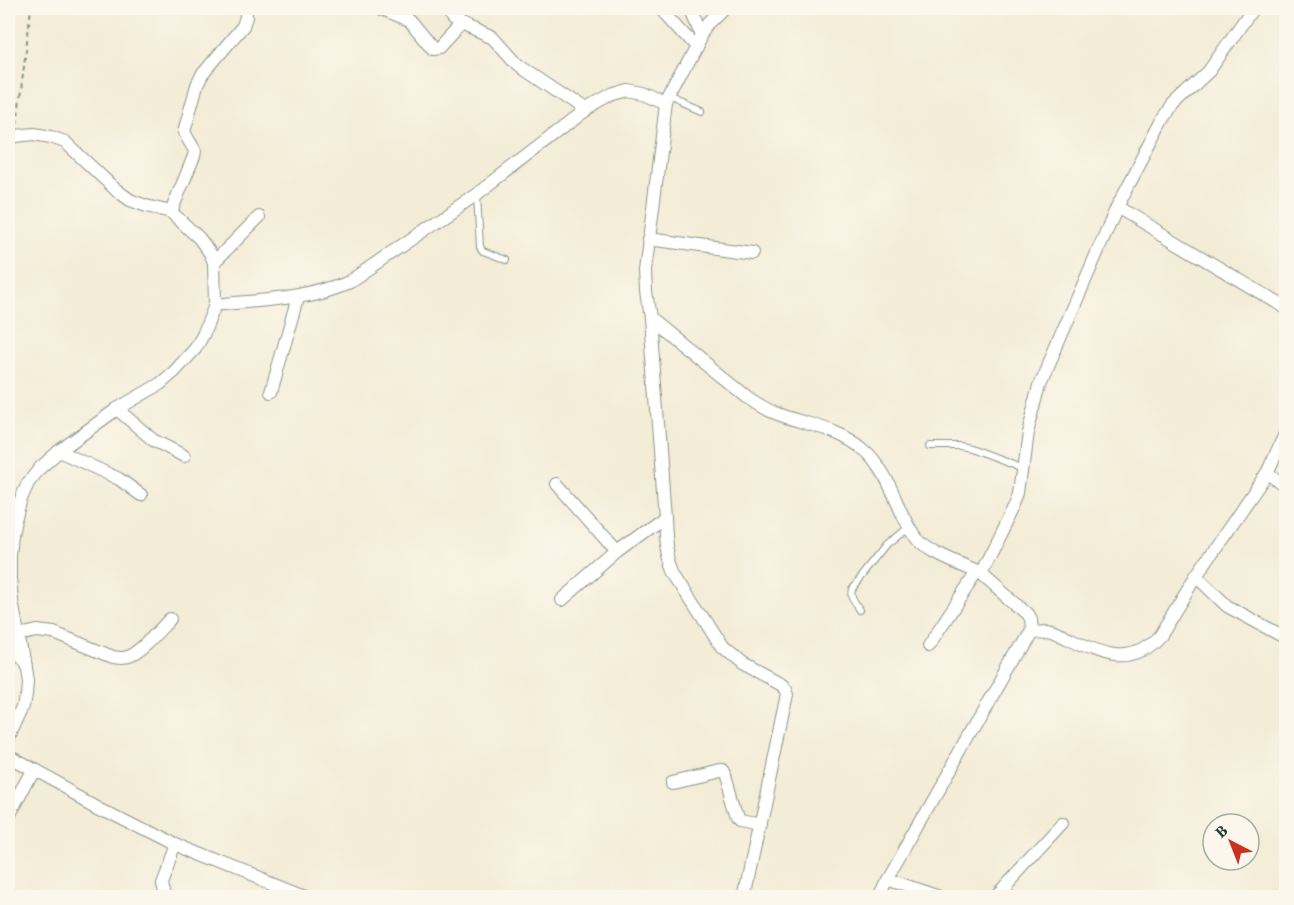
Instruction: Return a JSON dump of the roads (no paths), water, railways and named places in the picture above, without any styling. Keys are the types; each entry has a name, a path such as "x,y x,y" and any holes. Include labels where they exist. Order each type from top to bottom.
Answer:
{"street":[{"path":"171,212 195,151 184,132 197,85 202,75 243,26 246,8"},
{"path":"380,8 409,20 433,49 439,48 461,24"},
{"path":"447,8 453,19 493,38 517,65 585,111"},
{"path":"662,8 696,47"},
{"path":"691,8 702,35"},
{"path":"726,8 702,35 668,101 648,239 645,282 650,318 666,549 669,561 722,647 742,664 781,685 787,694 744,897"},
{"path":"928,646 979,573 1016,504 1020,493 1028,432 1041,382 1117,207 1168,111 1209,71 1254,8"},
{"path":"215,304 298,297 320,293 350,281 477,194 585,111 612,96 629,91 668,101"},
{"path":"8,740 23,707 25,694 26,679 10,578 12,535 21,499 28,483 40,468 59,451 117,409 160,384 185,362 203,335 215,304 213,262 210,253 206,245 171,212 130,200 64,142 34,134 12,138"},
{"path":"1117,207 1287,308"},
{"path":"213,262 259,217"},
{"path":"648,239 752,253"},
{"path":"271,392 298,297"},
{"path":"650,318 747,397 775,413 830,430 847,438 862,449 875,462 909,527 918,539 925,546 979,573 1029,618 1029,630 879,897"},
{"path":"117,409 153,440 184,456"},
{"path":"1029,630 1054,631 1110,654 1127,656 1136,654 1153,643 1267,473 1287,432"},
{"path":"59,451 118,479 141,495"},
{"path":"1267,473 1287,486"},
{"path":"557,484 617,552"},
{"path":"562,600 617,552 665,517"},
{"path":"1196,576 1227,606 1287,638"},
{"path":"19,635 37,631 54,633 120,659 137,652 170,619"},
{"path":"8,645 24,666"},
{"path":"8,755 175,844 309,897"},
{"path":"8,820 34,770"},
{"path":"673,782 723,771 740,821 760,825"},
{"path":"994,897 1063,823"},
{"path":"165,897 161,880 175,844"},
{"path":"888,879 944,897"}],"lane":[{"path":"668,101 702,112"},
{"path":"477,194 480,248 507,260"},
{"path":"930,446 970,448 1023,468"},
{"path":"860,610 852,598 852,589 887,545 909,527"}]}
